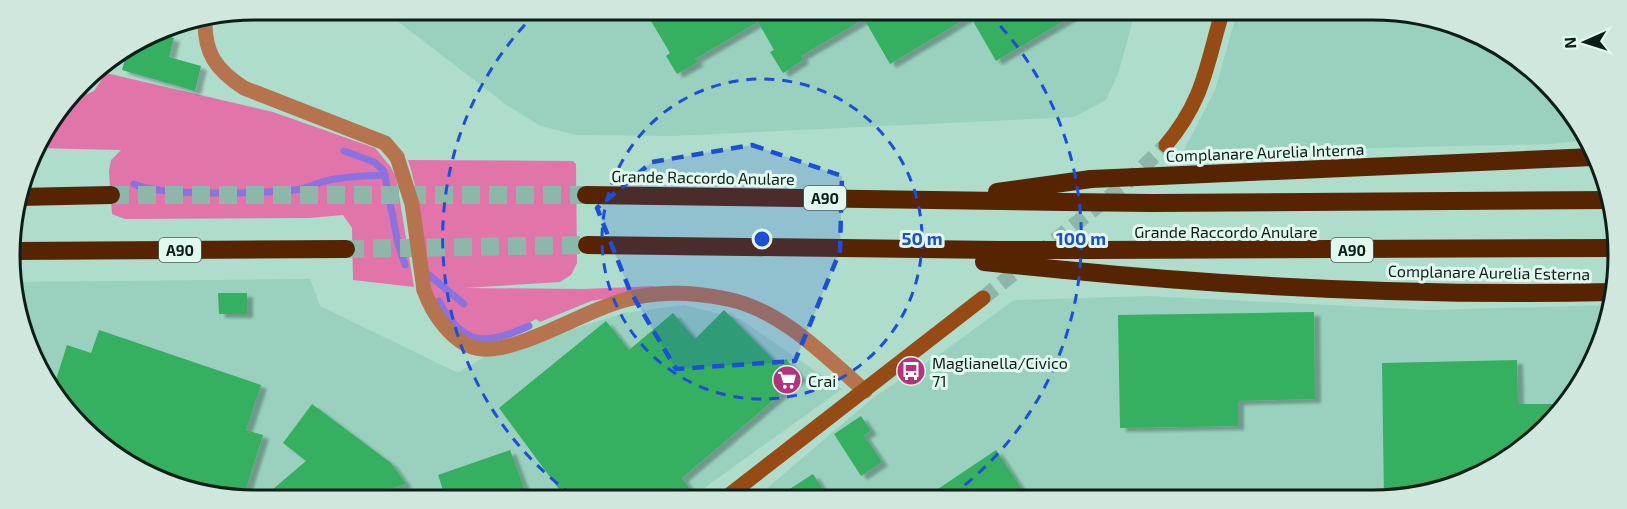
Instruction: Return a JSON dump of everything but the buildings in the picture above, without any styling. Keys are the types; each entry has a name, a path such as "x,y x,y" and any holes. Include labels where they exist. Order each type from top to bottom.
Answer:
{"highway":[{"name":"Complanare Aurelia Interna","path":"939,200 1091,179 1586,157"},
{"path":"27,197 111,195"},
{"name":"Grande Raccordo Anulare","path":"586,195 1152,203 1601,200"},
{"name":"Grande Raccordo Anulare","path":"587,245 1000,250 1608,248"},
{"name":"A90","path":"20,251 346,249"},
{"name":"Complanare Aurelia Esterna","path":"863,249 1184,280 1375,290 1604,292"}],"street":[{"path":"1166,145 1194,107 1209,64 1220,20"},
{"path":"206,25 208,52 225,76 244,88 385,143 397,157 412,204 424,290 443,324 451,333 481,349 508,345 636,297 671,294 727,298 752,306 776,319 812,344 866,391"},
{"path":"736,490 983,298"}],"highlighted area":[{"path":"752,145 842,176 840,251 795,361 676,369 630,291 597,208 652,162"}],"shaded area":[{"path":"396,20 1133,20 1118,74 1106,100 1074,117 673,136 576,135 541,126 508,106"},
{"path":"1235,20 1388,20 1418,24 1462,37 1516,68 1539,88 1559,111 1578,141 1552,144 1288,150 1179,160 1215,90"},
{"path":"106,73 273,112 375,148 396,177 414,287 353,280 352,228 343,215 309,218 125,219 112,214 109,171 111,160 121,150 45,148 68,111 81,97 94,91"},
{"path":"408,160 573,161 576,164 577,263 571,275 560,282 465,288 584,289 655,286 646,292 591,301 540,322 536,319 529,323 531,327 493,341 477,340 467,336 451,324 434,297 425,255 416,191"},
{"path":"310,279 320,306 458,373 484,357 624,313 684,305 740,319 842,389 701,490 239,489 209,485 165,472 124,450 88,421 59,385 37,344 24,300 22,282"},
{"path":"1148,296 1430,310 1602,305 1590,344 1576,372 1559,398 1539,421 1516,441 1490,458 1462,472 1418,485 1373,490 765,490 874,397 947,349 1014,300"}],"waterway":[{"name":"Grande Raccordo Anulare","path":"344,151 374,162 384,171 398,244 405,265"},
{"name":"Grande Raccordo Anulare","path":"134,184 165,191 260,192 299,189 344,178 385,175"},
{"path":"429,275 464,304"},
{"path":"439,301 457,327 476,338 500,337 529,326"}],"tunnel":[{"path":"983,298 1124,185 1166,145"},
{"path":"111,195 586,195"},
{"path":"346,249 587,245"}],"place":[{"name":"Maglianella/Civico 71","path":"911,371"},
{"name":"Crai","path":"787,380"}]}
